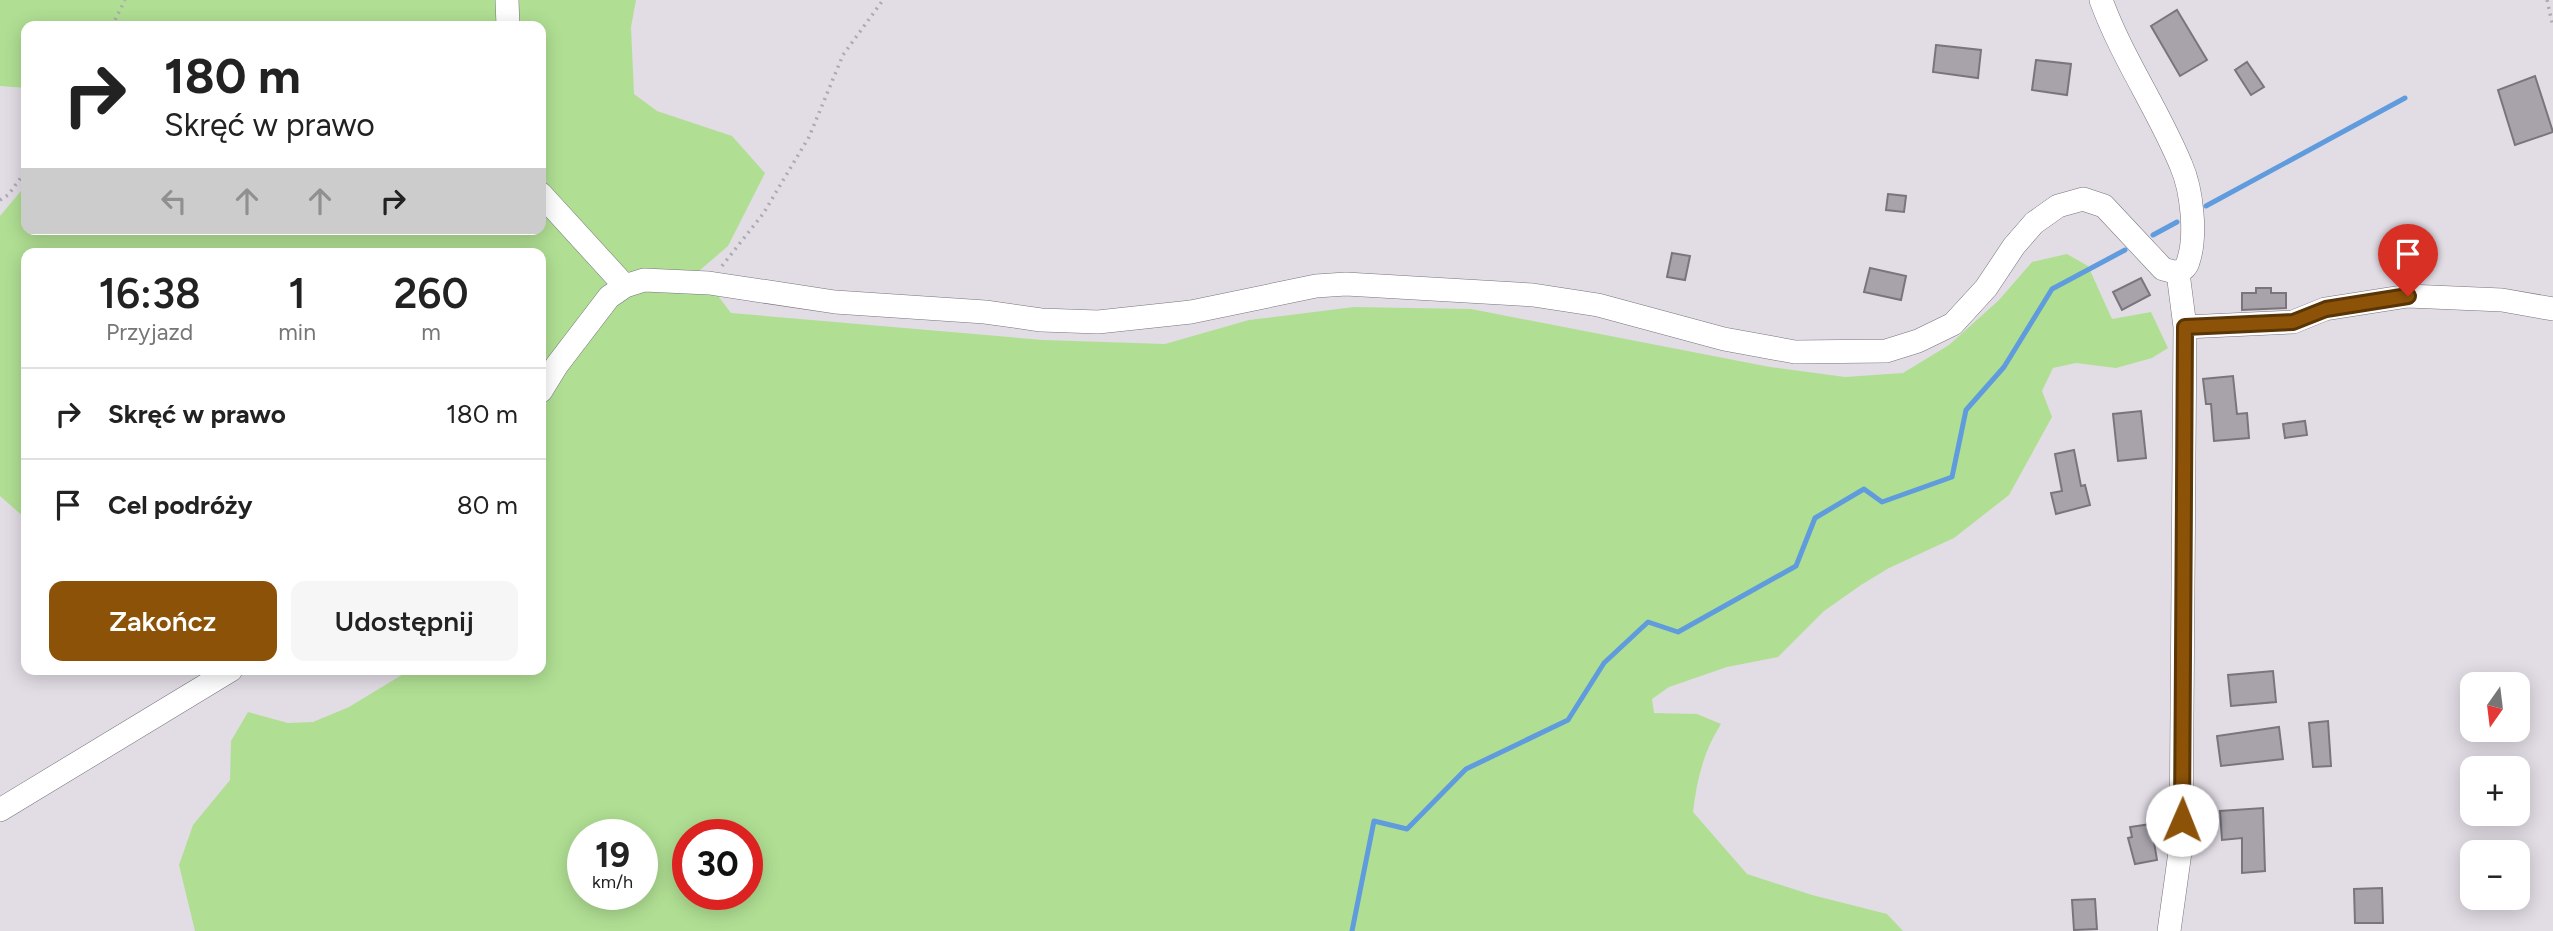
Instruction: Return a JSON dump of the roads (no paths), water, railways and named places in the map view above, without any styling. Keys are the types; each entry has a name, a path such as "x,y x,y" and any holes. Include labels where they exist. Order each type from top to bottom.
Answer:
{"street":[{"path":"507,0 508,21"},
{"path":"2101,0 2122,51 2182,166 2189,190 2192,213 2188,264 2178,273"},
{"path":"546,199 625,286"},
{"path":"546,383 610,297 625,286 644,280 709,283 835,302 985,312 1041,320 1098,322 1191,312 1317,286 1346,284 1533,295 1598,305 1724,339 1795,352 1886,351 1918,341 1953,324 1986,288 2014,246 2034,223 2058,206 2083,200 2104,206 2163,269 2178,273"},
{"path":"2169,931 2181,845 2185,327 2178,273"},
{"path":"2185,327 2293,322 2326,309 2408,296 2502,300 2553,309"},
{"path":"0,810 223,675"}],"waterway":[{"path":"2206,206 2405,98"},
{"path":"2153,235 2177,222"},
{"path":"1352,931 1374,821 1407,829 1466,769 1568,720 1604,663 1648,622 1678,632 1796,566 1815,518 1864,489 1882,502 1952,477 1966,410 2004,367 2052,289 2125,250"}]}
